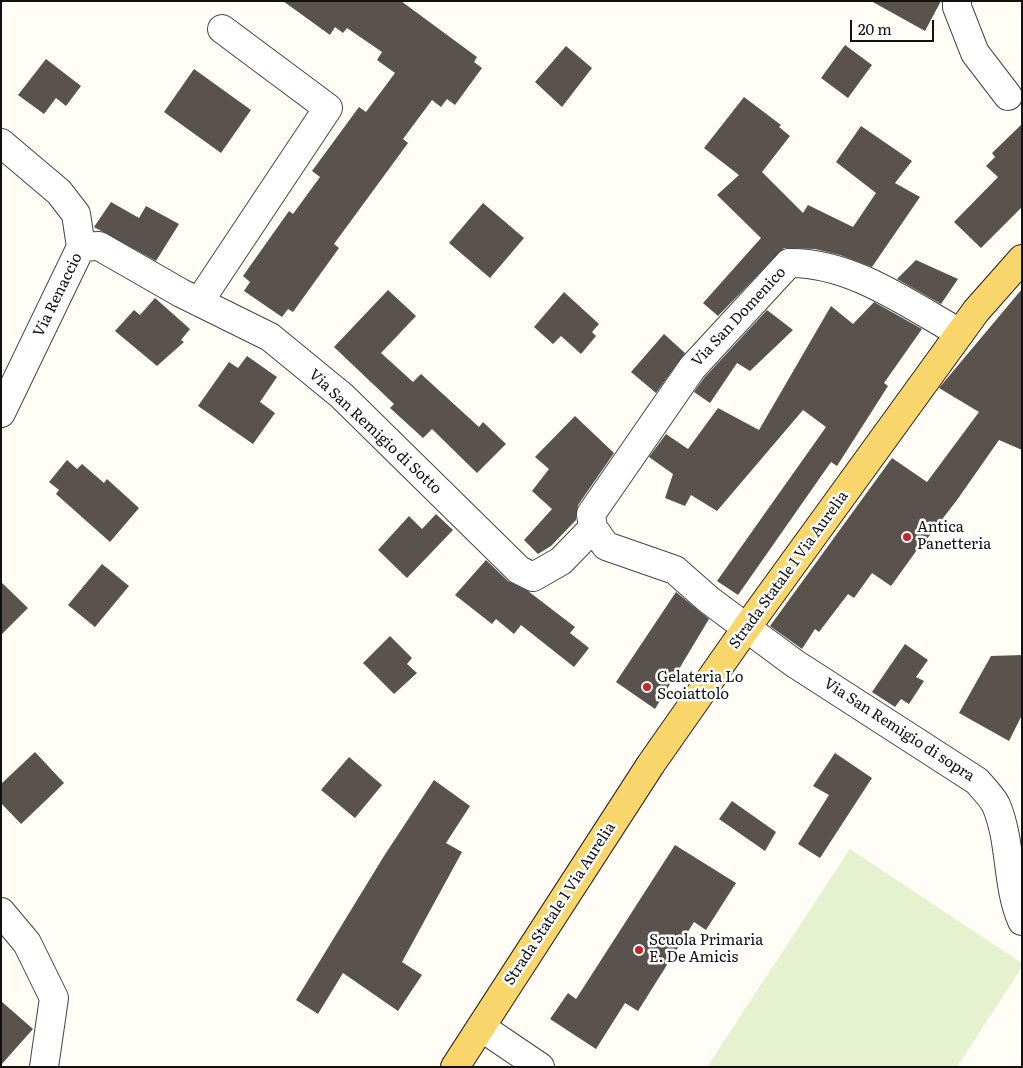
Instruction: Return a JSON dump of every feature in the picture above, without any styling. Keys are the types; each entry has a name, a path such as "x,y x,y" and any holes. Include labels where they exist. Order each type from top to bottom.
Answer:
{"main road":[{"name":"Strada Statale 1 Via Aurelia","path":"455,1067 651,764 747,627 976,311 1022,259"}],"street":[{"path":"957,1 957,8 975,53 1008,96"},
{"path":"199,302 328,108 222,29"},
{"name":"Via Renaccio","path":"1,143 65,200 76,214 81,247 1,413"},
{"name":"Via San Remigio di Sotto","path":"81,247 99,246 199,302 270,337 342,396 519,570 533,577 561,561 593,528"},
{"name":"Via San Domenico","path":"593,528 592,514 692,368 789,263 833,269 851,276 877,287 960,333"},
{"path":"593,528 606,546 675,570 709,600 747,627"},
{"name":"Via San Remigio di sopra","path":"747,627 800,666 977,781 995,804 1006,838 1014,903 1022,921"},
{"path":"1,912 26,943 54,998 44,1067"},
{"path":"481,1027 540,1067"}],"green space":[{"path":"850,849 1022,963 1022,967 957,1067 707,1067"}],"building":[{"path":"283,1 401,1 477,57 474,62 482,68 455,105 447,99 441,107 432,100 403,139 408,143 334,244 339,248 293,312 288,309 282,317 244,291 250,282 243,276 289,211 293,214 320,177 312,171 359,107 366,112 395,73 377,60 382,52 347,28 343,33 335,27 330,35"},
{"path":"871,1 941,1 925,31"},
{"path":"845,45 872,65 848,98 821,78"},
{"path":"566,46 592,68 562,107 535,82"},
{"path":"46,59 81,86 66,106 56,98 44,114 18,95"},
{"path":"194,69 251,110 221,153 164,112"},
{"path":"744,97 781,125 779,127 790,136 762,172 803,213 808,205 853,227 876,193 836,162 861,126 912,161 895,183 920,197 872,267 840,255 815,249 784,248 718,316 703,303 761,238 717,195 739,175 704,148"},
{"path":"1022,124 1022,207 981,248 954,222 998,177 986,166 995,157 992,153"},
{"path":"111,202 139,218 146,206 179,224 156,261 94,227"},
{"path":"483,203 524,238 490,278 449,243"},
{"path":"916,260 958,279 941,304 897,279"},
{"path":"1022,289 1022,450 999,440 957,500 922,543 891,586 872,573 854,598 848,594 819,632 815,629 802,649 770,626 892,458 927,482 979,412 939,388"},
{"path":"388,290 416,316 381,353 413,382 421,374 479,427 483,422 506,444 477,473 432,429 423,438 390,408 394,404 334,347"},
{"path":"564,292 599,324 592,332 596,336 581,354 561,336 553,344 534,327"},
{"path":"155,298 190,329 181,340 184,342 157,366 115,331 134,310 140,315"},
{"path":"874,302 922,329 884,383 888,386 837,466 831,462 738,595 717,581 826,427 803,410 717,511 691,495 685,506 665,498 673,474 649,457 666,434 688,449 718,408 759,430 831,306 853,324"},
{"path":"767,310 793,330 750,371 737,363 710,403 694,392 704,378"},
{"path":"664,334 685,353 656,393 631,372"},
{"path":"247,356 277,377 260,402 275,413 253,444 198,406 229,362 238,368"},
{"path":"575,416 614,453 578,505 576,520 551,546 538,554 524,540 552,509 532,491 549,469 535,457"},
{"path":"67,460 77,469 82,464 104,483 107,479 139,508 110,542 56,494 59,490 49,482"},
{"path":"436,514 453,530 407,578 378,550 409,516 422,529"},
{"path":"486,560 508,581 528,591 575,627 570,633 589,648 574,667 521,625 514,634 496,619 492,624 455,595"},
{"path":"102,564 129,586 95,627 68,605"},
{"path":"1,582 28,608 1,635"},
{"path":"676,592 709,619 655,709 616,682"},
{"path":"390,636 412,658 407,664 417,673 394,694 363,663"},
{"path":"905,644 928,660 916,677 924,681 909,704 901,699 895,707 872,692"},
{"path":"1022,655 1022,715 1009,741 959,713 991,656"},
{"path":"35,752 64,783 21,824 1,803 1,784"},
{"path":"835,753 872,778 820,858 798,844 829,795 813,786"},
{"path":"349,757 382,785 355,818 321,790"},
{"path":"434,780 470,806 446,843 462,852 402,962 422,975 398,1011 343,973 318,1014 296,1000 384,856"},
{"path":"732,801 776,832 765,851 719,819"},
{"path":"675,845 736,883 706,930 694,922 638,1011 625,1003 596,1049 550,1019 568,993 576,999"},
{"path":"1,1001 33,1029 1,1065"}],"place":[{"name":"Antica Panetteria","path":"907,537"},
{"name":"Gelateria Lo Scoiattolo","path":"647,687"},
{"name":"Scuola Primaria E. De Amicis","path":"639,950"}]}
